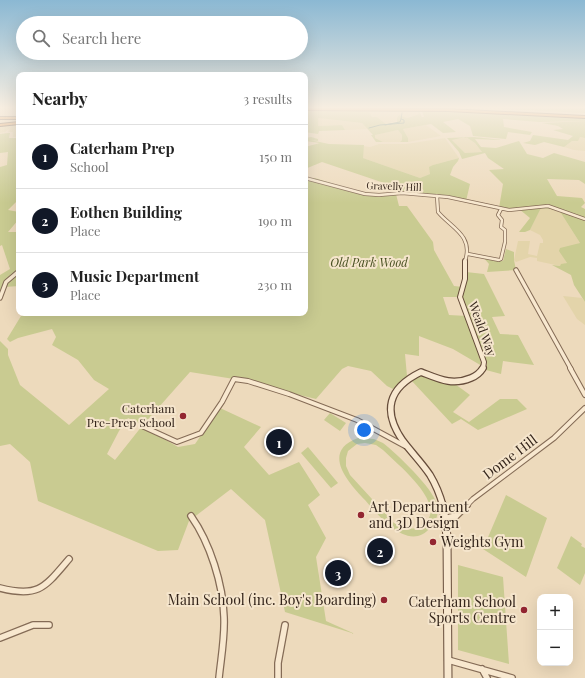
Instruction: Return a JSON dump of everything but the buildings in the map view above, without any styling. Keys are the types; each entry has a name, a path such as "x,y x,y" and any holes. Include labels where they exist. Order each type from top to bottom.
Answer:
{"street":[{"name":"Gravelly Hill","path":"308,179 365,194 379,195 402,193 448,197 509,210 548,206 585,219"},
{"path":"437,196 437,210 460,232 468,254 499,260 501,259 505,242 505,230 501,227 502,220 498,215 501,209"},
{"name":"Weald Way","path":"406,446 393,421 393,396 397,388 409,378 420,372 444,381 459,382 479,374 484,367 475,335 460,297 465,279 465,261 468,254"},
{"path":"516,270 585,395"},
{"path":"0,298 6,282 16,274"},
{"path":"142,426 177,442 201,433 222,402 234,379 248,381 289,394 357,420 406,446 425,468 433,481 440,494 447,518 448,678"},
{"name":"Dome Hill","path":"447,518 456,516 473,499 554,438 585,408"},
{"path":"191,516 201,530 212,557 221,594 224,617 219,678"},
{"path":"0,588 22,593 34,592 46,586 69,559"},
{"path":"0,638 33,625 49,625"},
{"path":"278,678 278,663 285,625"},
{"path":"448,660 512,678"},
{"path":"482,669 487,678"}],"shaded area":[{"path":"378,140 402,140 400,142 383,142"},
{"path":"408,140 421,140 408,142"},
{"path":"434,140 446,140 459,158 433,165 430,174 420,178 363,158 363,146 370,147 379,144 406,144"},
{"path":"452,140 470,140 475,143 482,152 465,153"},
{"path":"585,140 585,151 564,147 572,141"},
{"path":"541,208 559,210 580,243 560,251 567,263 560,266 537,261 537,258 530,257 516,262 514,260 518,241 530,241 528,254 537,256 540,243 543,243 543,240 540,235 530,230"},
{"path":"563,296 582,298 585,302 585,325 577,319"}],"green space":[{"path":"0,140 16,140 16,202 8,210 16,211 16,223 8,232 16,232 16,286 5,287 0,298 0,275 10,269 2,245 0,246 0,167 7,165 8,152 0,153"},
{"path":"308,140 318,140 318,141 310,140 329,144 364,145 363,158 420,178 430,174 429,167 459,158 450,175 470,184 466,201 448,197 407,193 396,187 322,162 308,168 308,146 320,143 308,141"},
{"path":"374,140 383,142 376,142"},
{"path":"402,140 408,140 408,142 400,142"},
{"path":"448,140 453,140 452,140 465,153 482,152 475,143 470,140 475,140 481,147 496,148 519,141 527,154 543,158 554,153 585,162 585,184 579,180 547,179 557,196 582,198 585,203 581,207 585,209 585,302 574,285 571,275 552,265 560,266 561,264 567,263 559,251 560,248 580,243 559,210 541,208 530,230 519,232 530,218 519,209 509,210 499,208 503,184 489,170 504,169 488,158 485,153 462,159 459,152"},
{"path":"531,140 579,140 572,141 564,147 544,142 535,145 523,143"},
{"name":"Old Park Wood","path":"315,178 375,194 396,194 399,206 407,206 433,242 434,250 454,286 463,287 460,297 443,297 449,315 467,316 482,366 453,349 419,336 419,356 405,354 407,376 393,389 387,386 371,371 348,366 342,369 316,399 234,379 190,372 143,425 128,418 119,431 107,454 115,460 142,426 178,447 195,444 220,408 261,427 244,447 269,475 299,462 320,495 308,505 326,538 316,557 326,621 355,634 285,612 265,520 231,489 189,521 178,550 158,551 38,501 30,462 10,444 0,446 0,341 8,349 8,355 20,385 69,425 109,389 94,380 78,360 52,345 56,337 52,329 18,338 10,342 7,339 21,316 308,316 308,180"},
{"path":"506,249 514,252 516,270 487,272 489,264 483,257 503,261"},
{"path":"466,272 484,274 505,316 492,317 500,334 518,335 534,365 503,361 501,374 486,370 487,364 461,297 464,290"},
{"path":"421,374 447,384 455,384 470,395 453,412 469,422 500,399 517,399 527,409 478,430 461,419 452,424 410,379"},
{"path":"330,413 346,423 340,431 324,420"},
{"path":"358,438 374,439 383,443 397,455 421,480 434,497 438,510 435,522 431,527 422,534 413,536 404,535 386,523 352,485 341,468 339,459 341,451 347,444","holes":["365,443 376,445 409,475 427,498 430,509 429,518 417,528 407,528 394,523 350,475 346,466 348,451 357,444"]},
{"path":"308,447 338,483 331,488 301,453"},
{"path":"506,495 547,518 526,577 483,549"},
{"path":"571,536 585,548 585,573 580,585 557,568"},
{"path":"458,565 503,577 509,664 458,650"}],"place":[{"name":"Caterham Pre-Prep School","path":"183,416"},
{"name":"Caterham Prep","path":"279,442"},
{"name":"Art Department and 3D Design","path":"361,515"},
{"name":"Weights Gym","path":"433,542"},
{"name":"Eothen Building","path":"380,551"},
{"name":"Music Department","path":"338,573"},
{"name":"Main School (inc. Boy's Boarding)","path":"384,600"},
{"name":"Caterham School Sports Centre","path":"524,610"}]}
